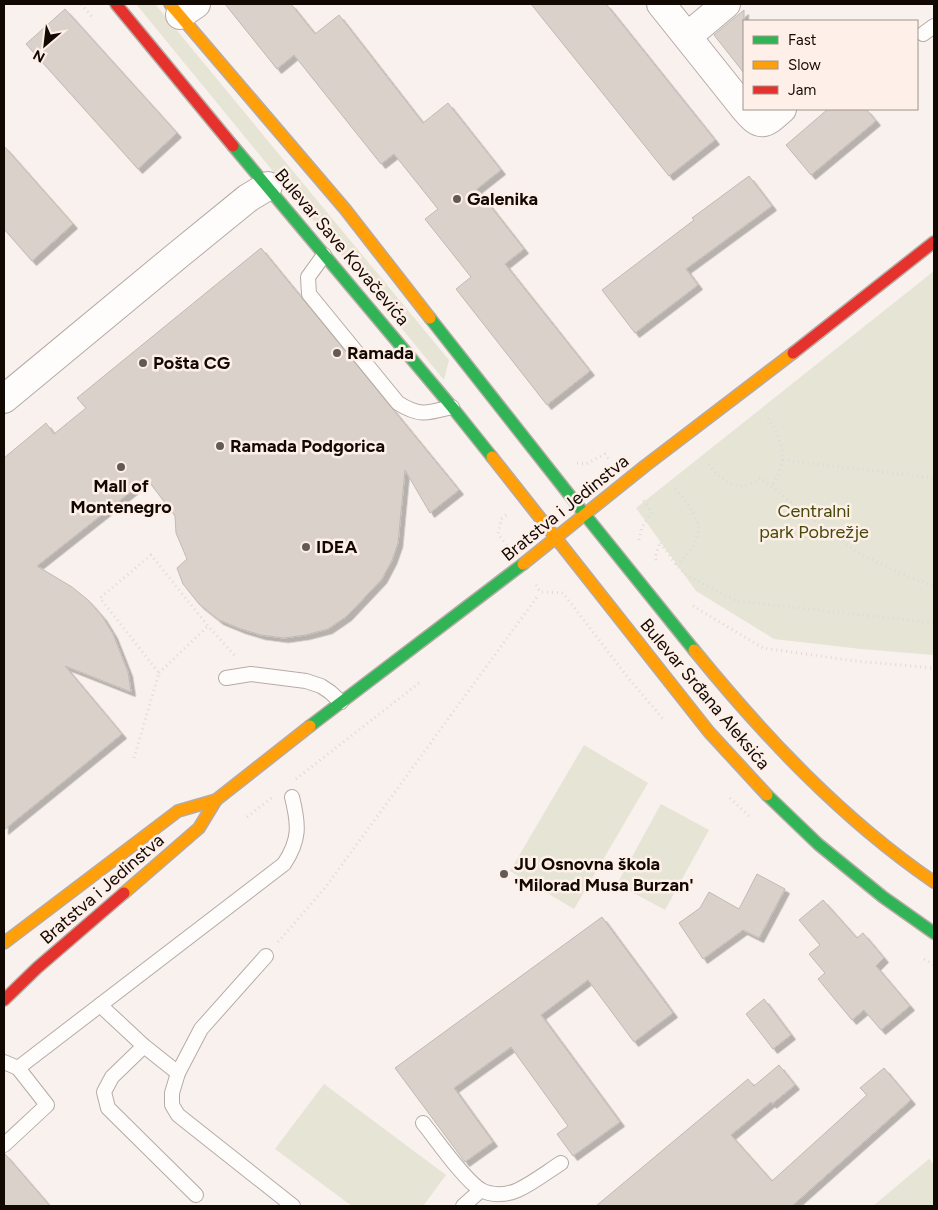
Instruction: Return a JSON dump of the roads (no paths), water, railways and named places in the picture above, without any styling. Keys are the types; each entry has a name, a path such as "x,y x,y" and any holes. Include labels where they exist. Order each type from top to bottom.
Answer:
{"main road":[{"name":"Bulevar Save Kovačevića","path":"116,4 452,407 557,538"},
{"name":"Bulevar Save Kovačevića","path":"182,7 586,516"},
{"name":"Bratstva i Jedinstva","path":"4,943 178,812 216,800 341,702 586,516 645,466 836,320 934,242"},
{"name":"Bulevar Srđana Aleksića","path":"586,516 739,705 789,758 848,814 909,865 934,882"},
{"name":"Bulevar Srđana Aleksića","path":"557,538 709,732 753,781 818,844 883,897 934,933"},
{"name":"Bratstva i Jedinstva","path":"4,1000 37,968 199,828 216,800"}],"street":[{"path":"661,4 743,107"},
{"path":"688,36 726,4"},
{"path":"746,110 753,120 760,122 766,122 781,110"},
{"path":"4,399 178,254 248,198 268,186"}],"lane":[{"path":"324,254 308,277 308,294 398,403 408,410 424,414 452,407"},
{"path":"226,678 251,674 306,682 321,686 341,702"},
{"path":"18,1068 284,864 292,851 297,835 297,815 292,797"},
{"path":"266,956 201,1029 178,1073 172,1092 172,1105 178,1115 293,1206"},
{"path":"100,1005 144,1046 178,1073"},
{"path":"144,1046 112,1077 104,1092 108,1108 196,1195"},
{"path":"4,1062 18,1068 47,1105 4,1145"},
{"path":"422,1123 470,1181 481,1190 493,1194 506,1194 519,1190 561,1163"},
{"path":"463,1206 481,1190"}],"place":[{"name":"Galenika","path":"457,199"},
{"name":"Ramada","path":"337,353"},
{"name":"Pošta CG","path":"143,363"},
{"name":"Ramada Podgorica","path":"220,446"},
{"name":"Mall of Montenegro","path":"121,467"},
{"name":"IDEA","path":"306,547"},
{"name":"JU Osnovna škola 'Milorad Musa Burzan'","path":"504,874"}],"park label":[{"name":"Centralni park Pobrežje","path":"814,521"}]}
